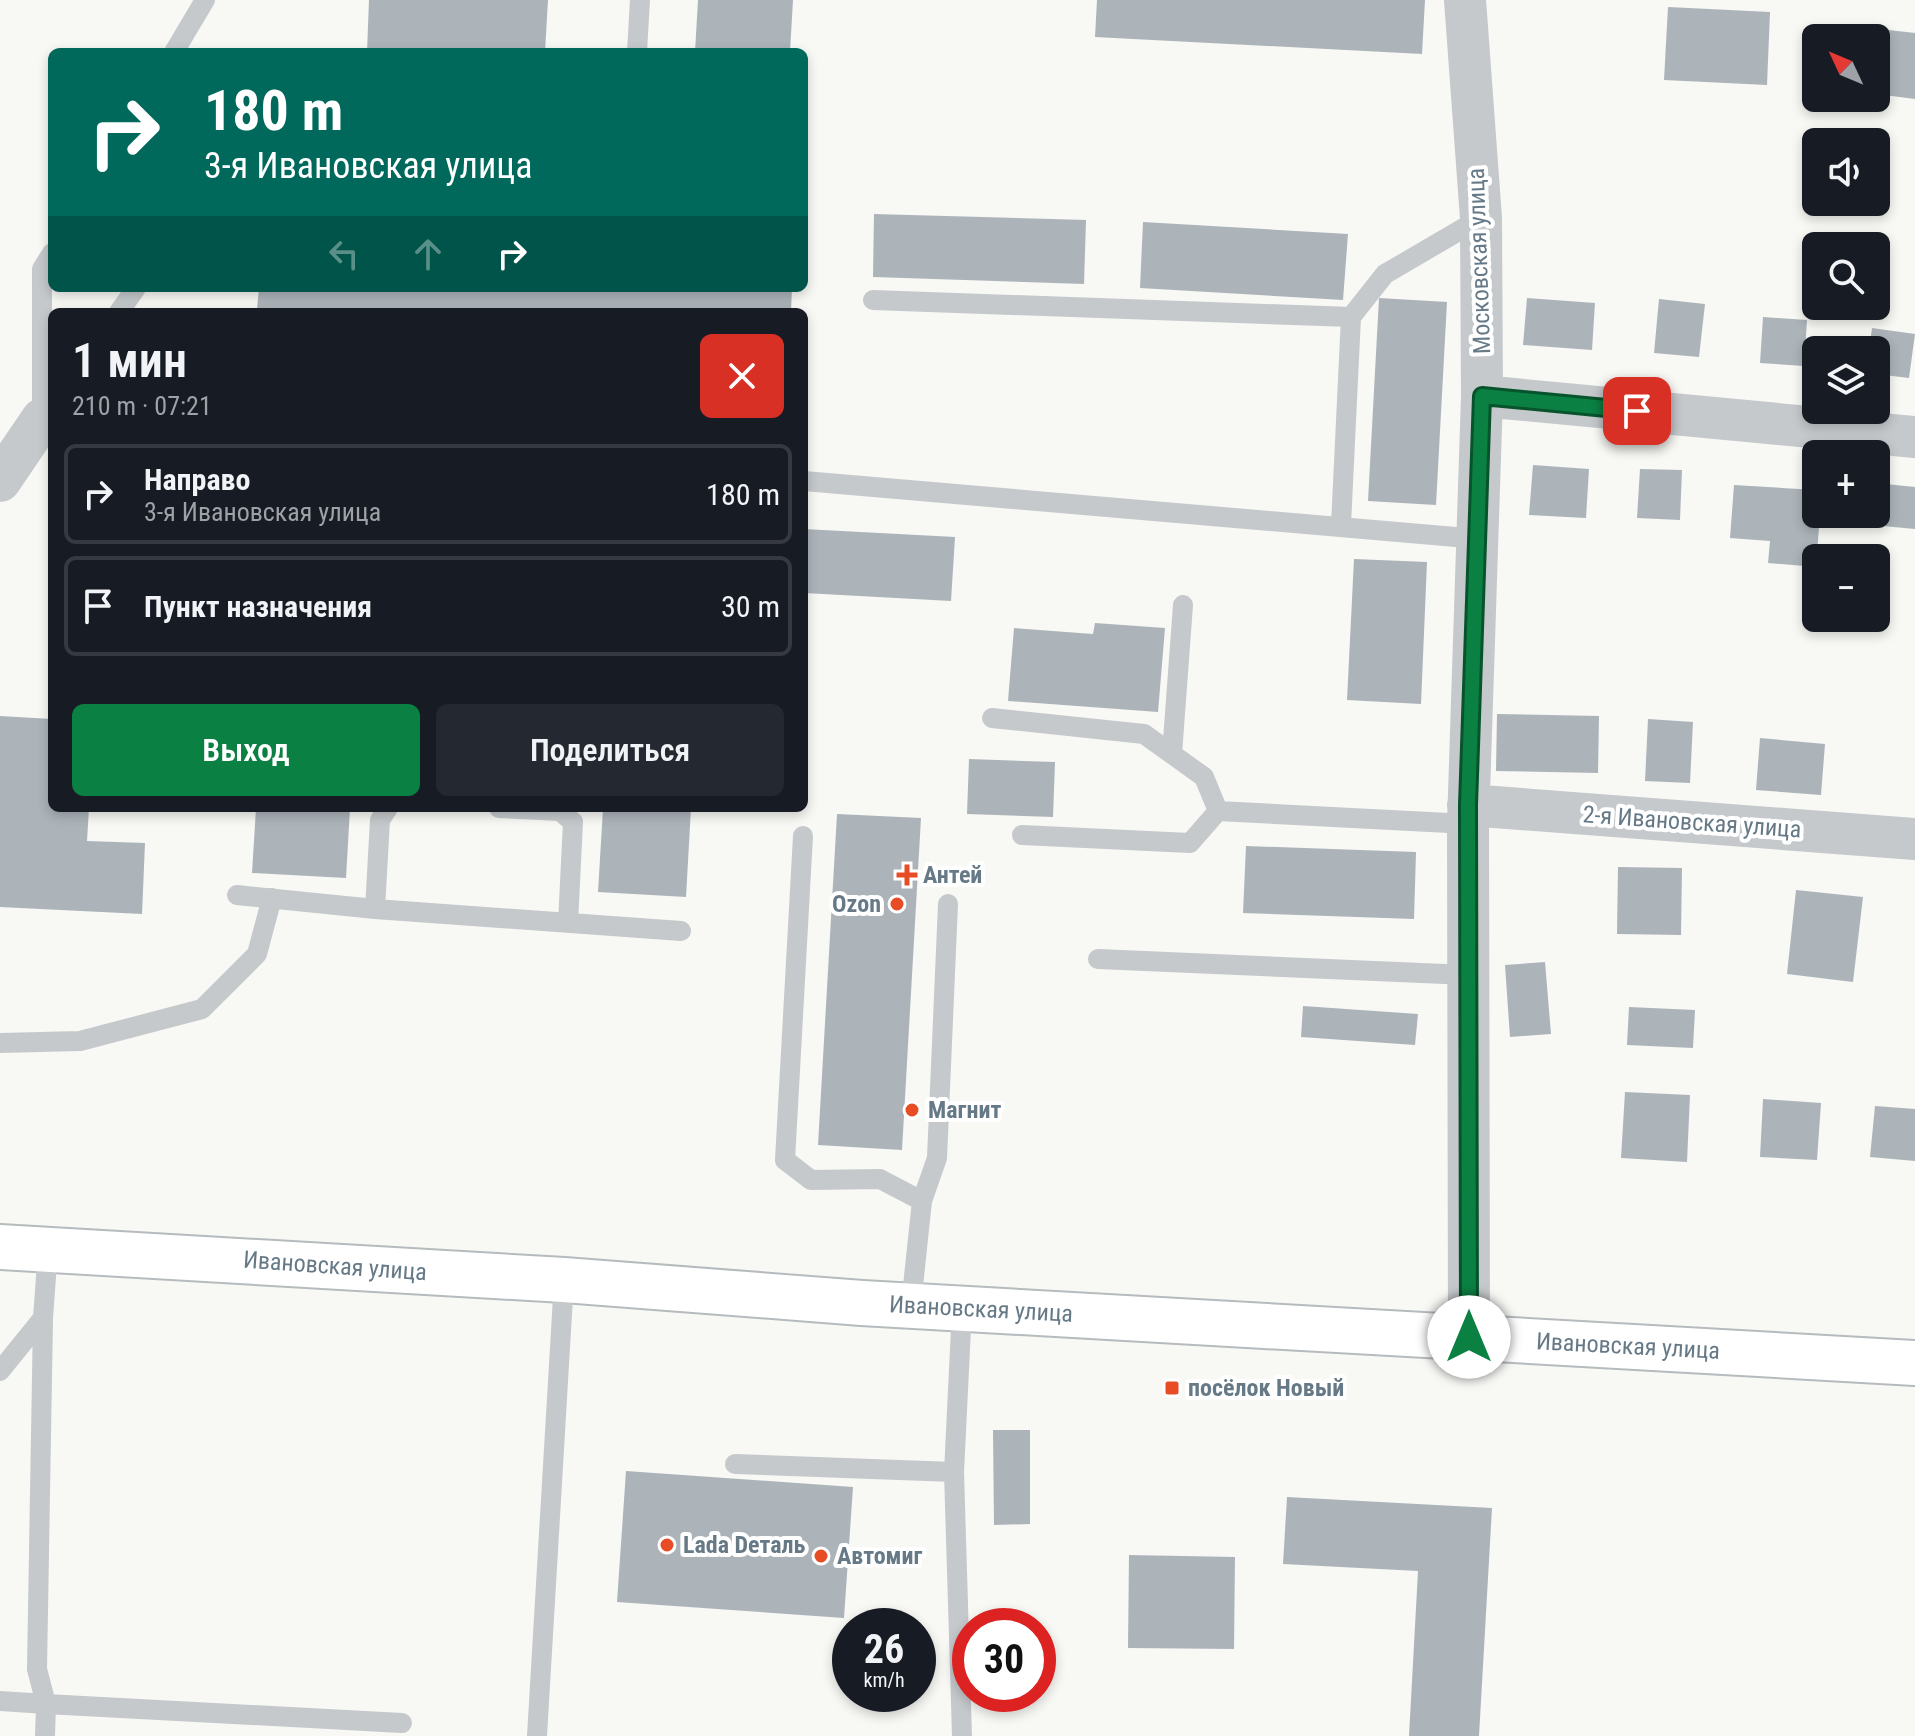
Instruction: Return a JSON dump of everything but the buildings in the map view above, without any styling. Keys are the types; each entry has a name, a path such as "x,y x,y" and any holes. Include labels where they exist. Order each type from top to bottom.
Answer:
{"main road":[{"name":"Ивановская улица","path":"0,1245 911,1305 1915,1363"}],"street":[{"name":"Московская улица","path":"1465,0 1481,218 1482,396 1468,814 1469,1337"},
{"path":"1482,396 1915,437"},
{"path":"0,481 48,416"},
{"name":"2-я Ивановская улица","path":"1468,814 1915,839"}],"lane":[{"path":"176,48 205,0"},
{"path":"637,48 640,0"},
{"path":"1341,525 1351,317 1385,274 1481,218"},
{"path":"48,259 42,269 48,394"},
{"path":"873,300 1351,317"},
{"path":"808,481 1479,539"},
{"path":"1172,754 1183,605"},
{"path":"992,718 1144,734 1204,777 1218,811"},
{"path":"1022,835 1190,843 1218,811 1468,814"},
{"path":"375,909 380,820 385,812"},
{"path":"561,812 573,822 568,923"},
{"path":"803,836 785,1160 811,1180 880,1179 922,1201"},
{"path":"237,895 375,909 681,931"},
{"path":"0,1043 80,1041 202,1009 257,954 272,898"},
{"path":"911,1305 922,1201 937,1158 948,904"},
{"path":"1098,959 1468,975"},
{"path":"45,1736 46,1704 37,1669 43,1318 48,1249"},
{"path":"537,1736 564,1280"},
{"path":"962,1308 954,1472 962,1736"},
{"path":"0,1371 43,1318"},
{"path":"735,1464 954,1472"},
{"path":"0,1701 402,1723"}],"place":[{"name":"Антей","path":"907,875"},
{"name":"Ozon","path":"897,904"},
{"name":"Магнит","path":"912,1110"},
{"name":"посёлок Новый","path":"1172,1388"},
{"name":"Lada Dеталь","path":"667,1545"},
{"name":"Автомиг","path":"821,1556"}],"route":[{"path":"1469,1337 1468,805 1482,396 1637,411"}]}
